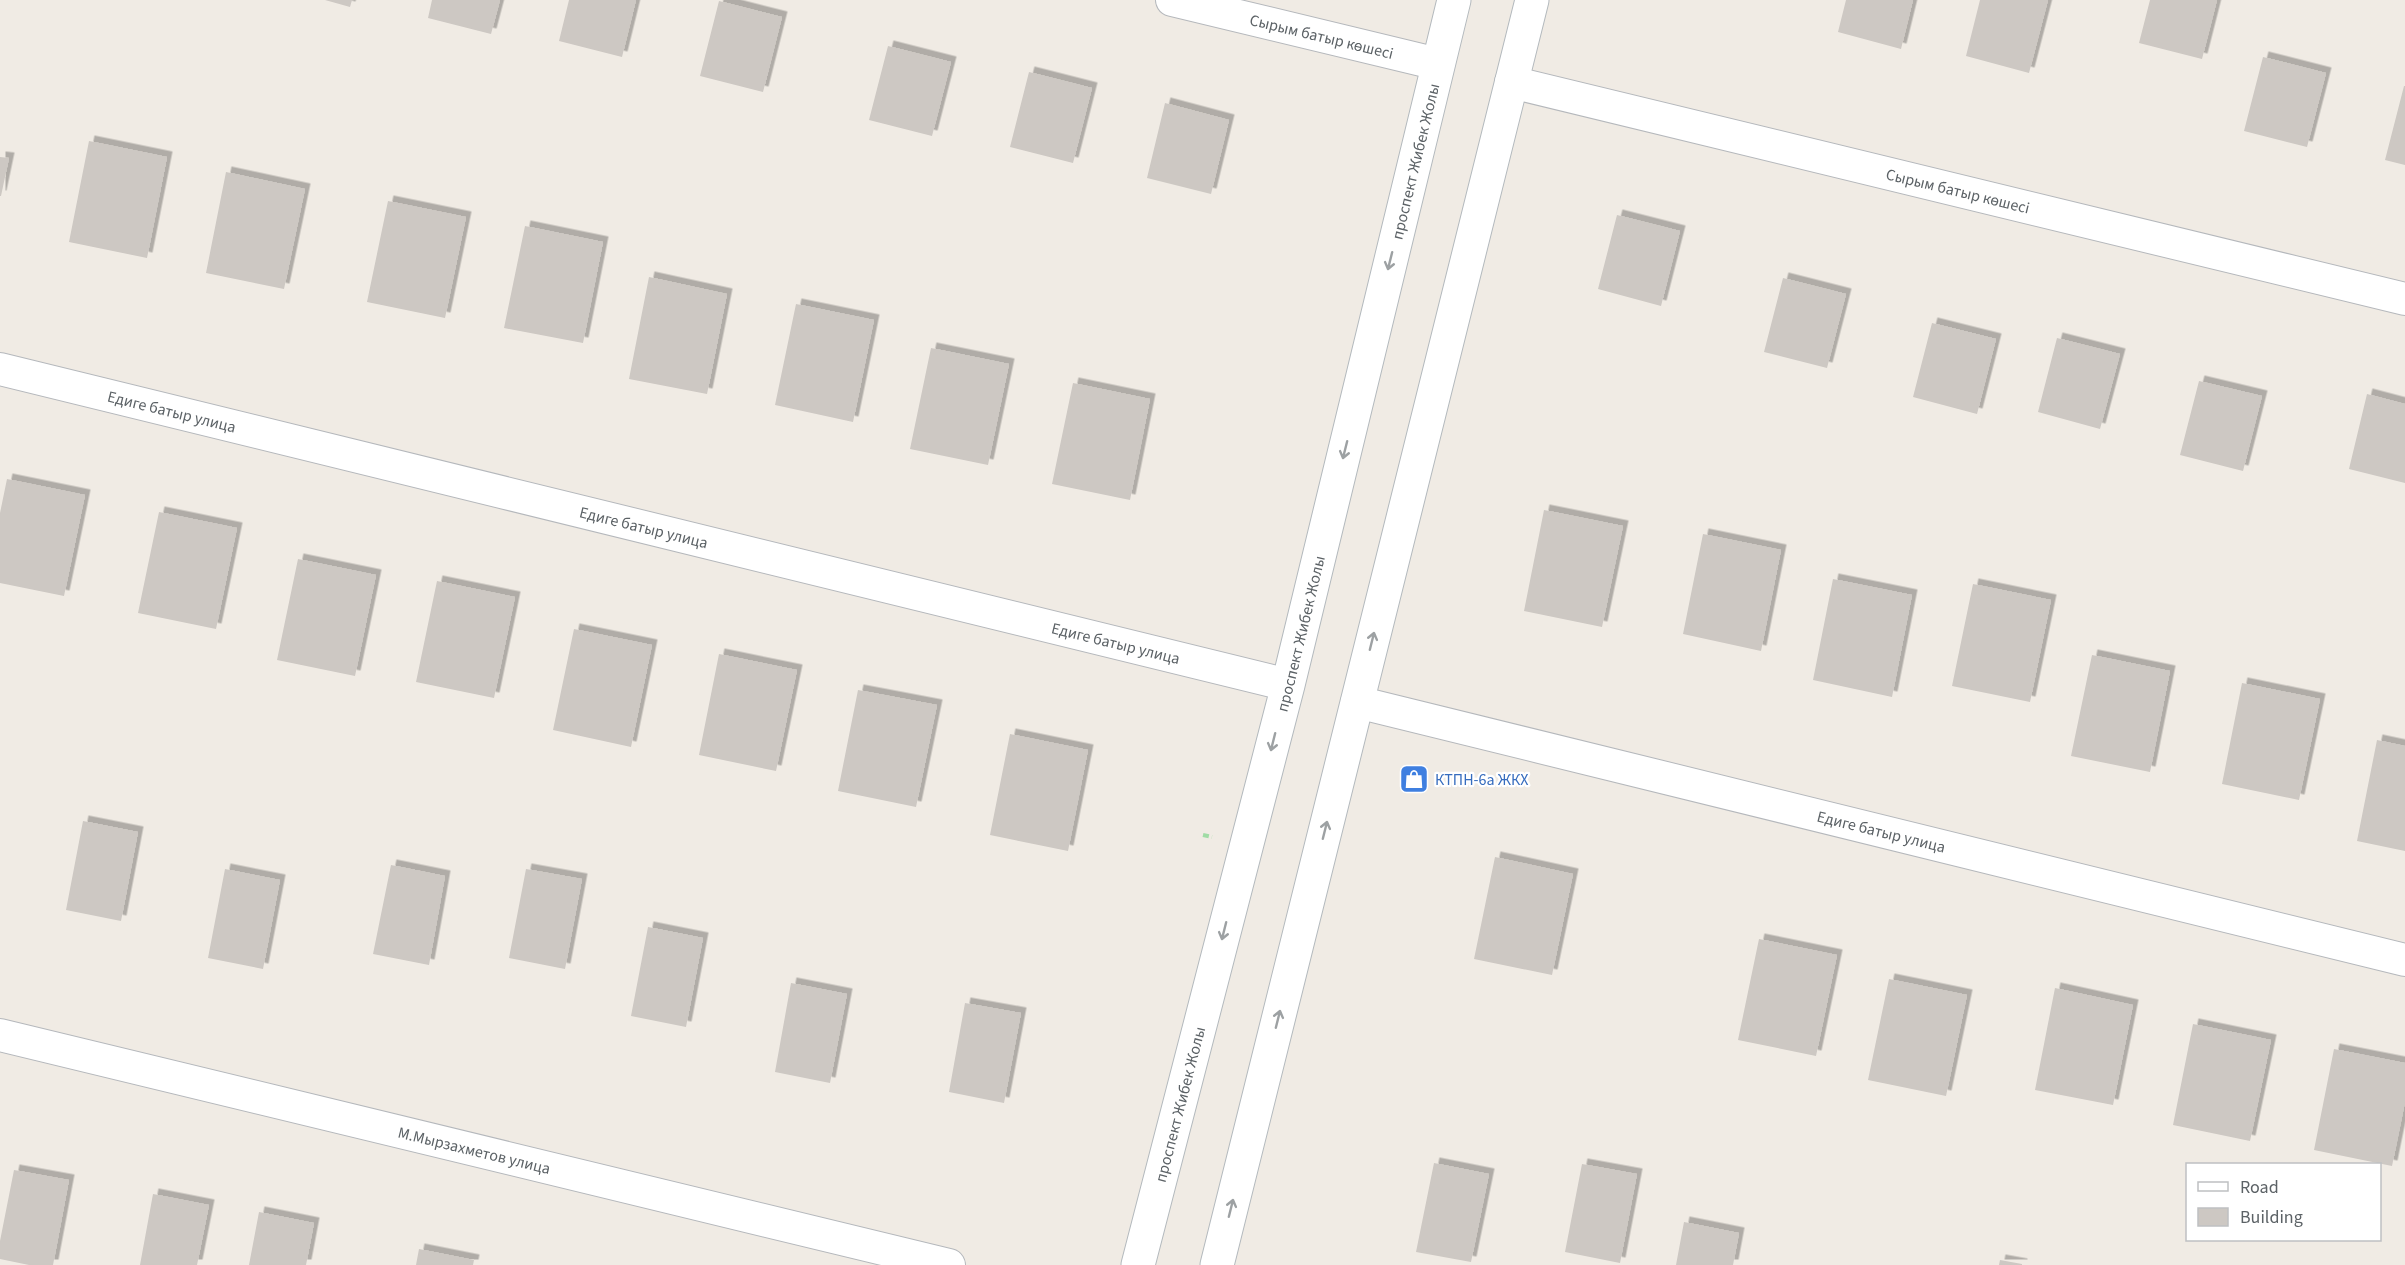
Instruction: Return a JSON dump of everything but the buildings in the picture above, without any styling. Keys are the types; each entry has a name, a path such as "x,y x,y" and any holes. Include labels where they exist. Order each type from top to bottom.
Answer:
{"street":[{"name":"Сырым батыр көшесі","path":"1172,0 1438,64"},
{"name":"проспект Жибек Жолы","path":"1138,1265 1288,685 1454,0"},
{"path":"1217,1265 1532,0"},
{"name":"Сырым батыр көшесі","path":"1511,82 2405,299"},
{"name":"Едиге батыр улица","path":"0,369 1288,685"},
{"name":"Едиге батыр улица","path":"1357,702 2405,960"},
{"name":"М.Мырзахметов улица","path":"0,1035 949,1265"}],"place":[{"name":"КТПН-6а ЖКХ","path":"1414,779"}]}
